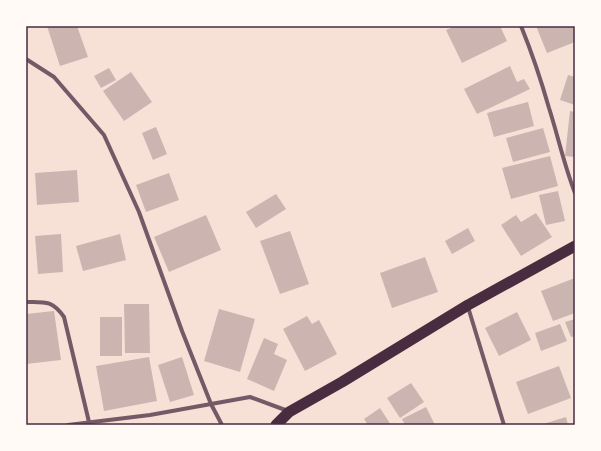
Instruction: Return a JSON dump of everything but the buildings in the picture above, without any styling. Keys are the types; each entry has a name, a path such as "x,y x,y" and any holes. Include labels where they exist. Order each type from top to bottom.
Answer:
{"highway":[{"path":"276,425 288,412 342,382 468,305 575,246"}],"street":[{"path":"521,26 534,58 566,170 575,193"},
{"path":"26,59 54,77 104,135 139,212 182,332 211,404 222,425"},
{"path":"26,302 45,302 57,307 64,317 89,422"},
{"path":"468,305 504,425"},
{"path":"68,425 150,416 250,397 288,412"}]}
